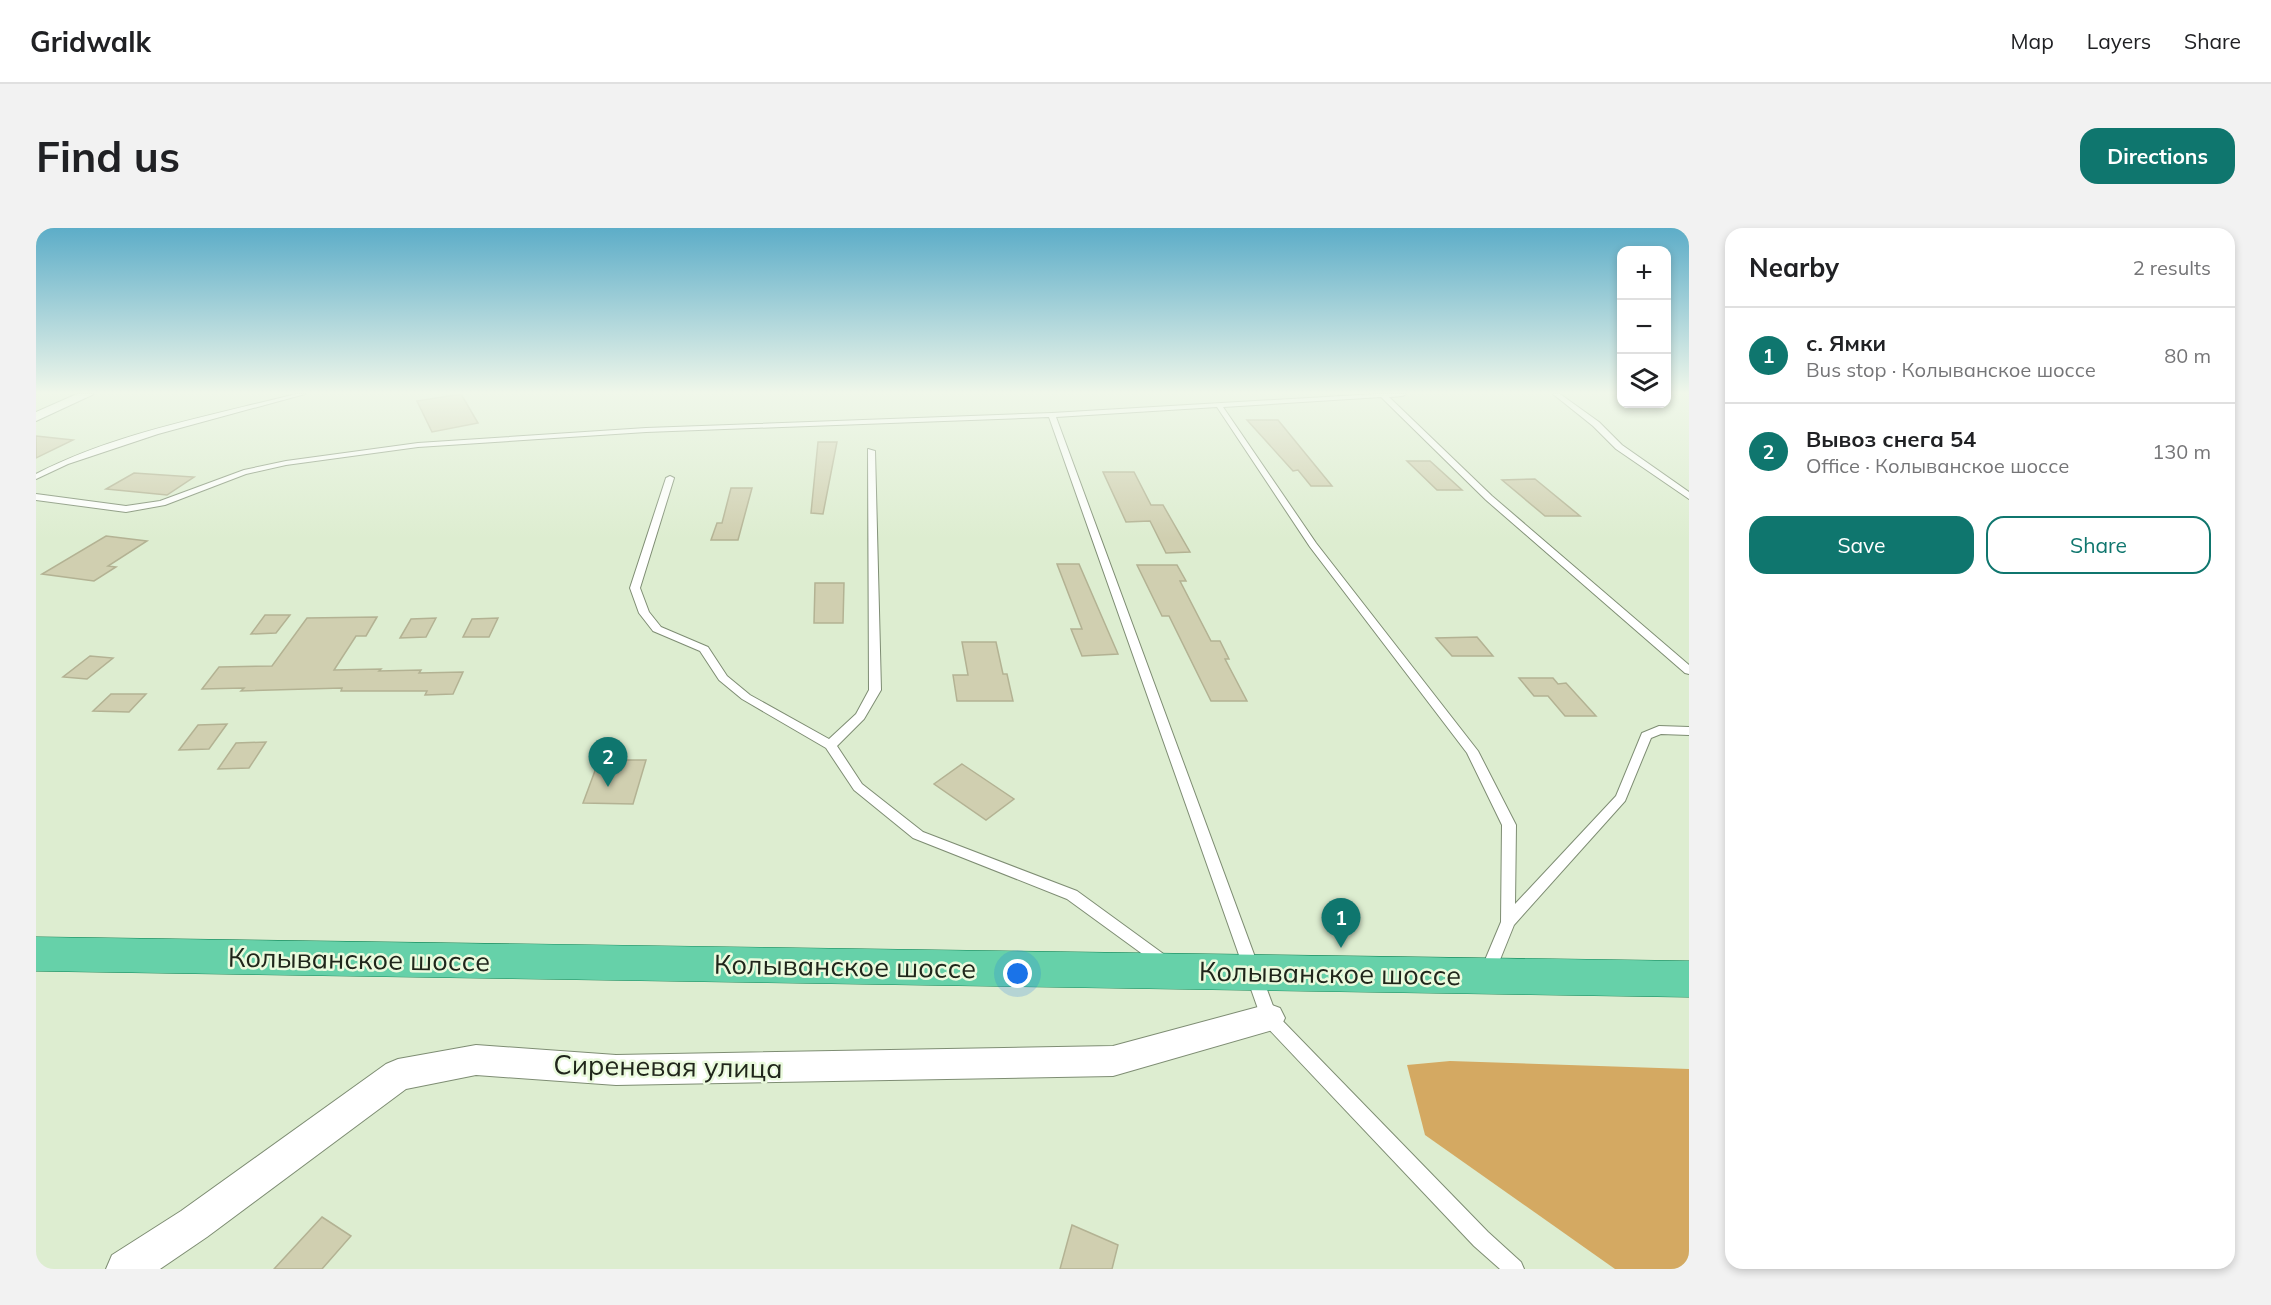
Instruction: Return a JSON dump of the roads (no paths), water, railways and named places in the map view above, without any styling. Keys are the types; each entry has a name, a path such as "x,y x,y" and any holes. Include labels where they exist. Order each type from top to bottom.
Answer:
{"main road":[{"name":"Колыванское шоссе","path":"36,954 1689,979"}],"street":[{"name":"Сиреневая улица","path":"126,1269 213,1210 398,1075 476,1060 616,1070 1113,1061 1269,1018"}],"lane":[{"path":"36,477 65,462 123,443"},
{"path":"36,497 126,509 162,503 255,469 286,462 441,443"},
{"path":"1062,443 1269,1018 1473,1230 1514,1269"},
{"path":"1244,443 1313,545 1472,751 1509,825 1508,922"},
{"path":"1432,443 1489,498 1689,671"},
{"path":"1615,443 1689,496"},
{"path":"830,745 860,716 875,690 871,451"},
{"path":"670,478 635,588 644,613 657,629 704,649 723,678 746,696 775,716 830,745 858,787 918,836 1072,896 1177,971"},
{"path":"1486,976 1508,922 1621,798 1646,736 1659,730 1689,731"}],"place":[{"name":"Вывоз снега 54","path":"608,787"},
{"name":"с. Ямки","path":"1341,948"}]}
